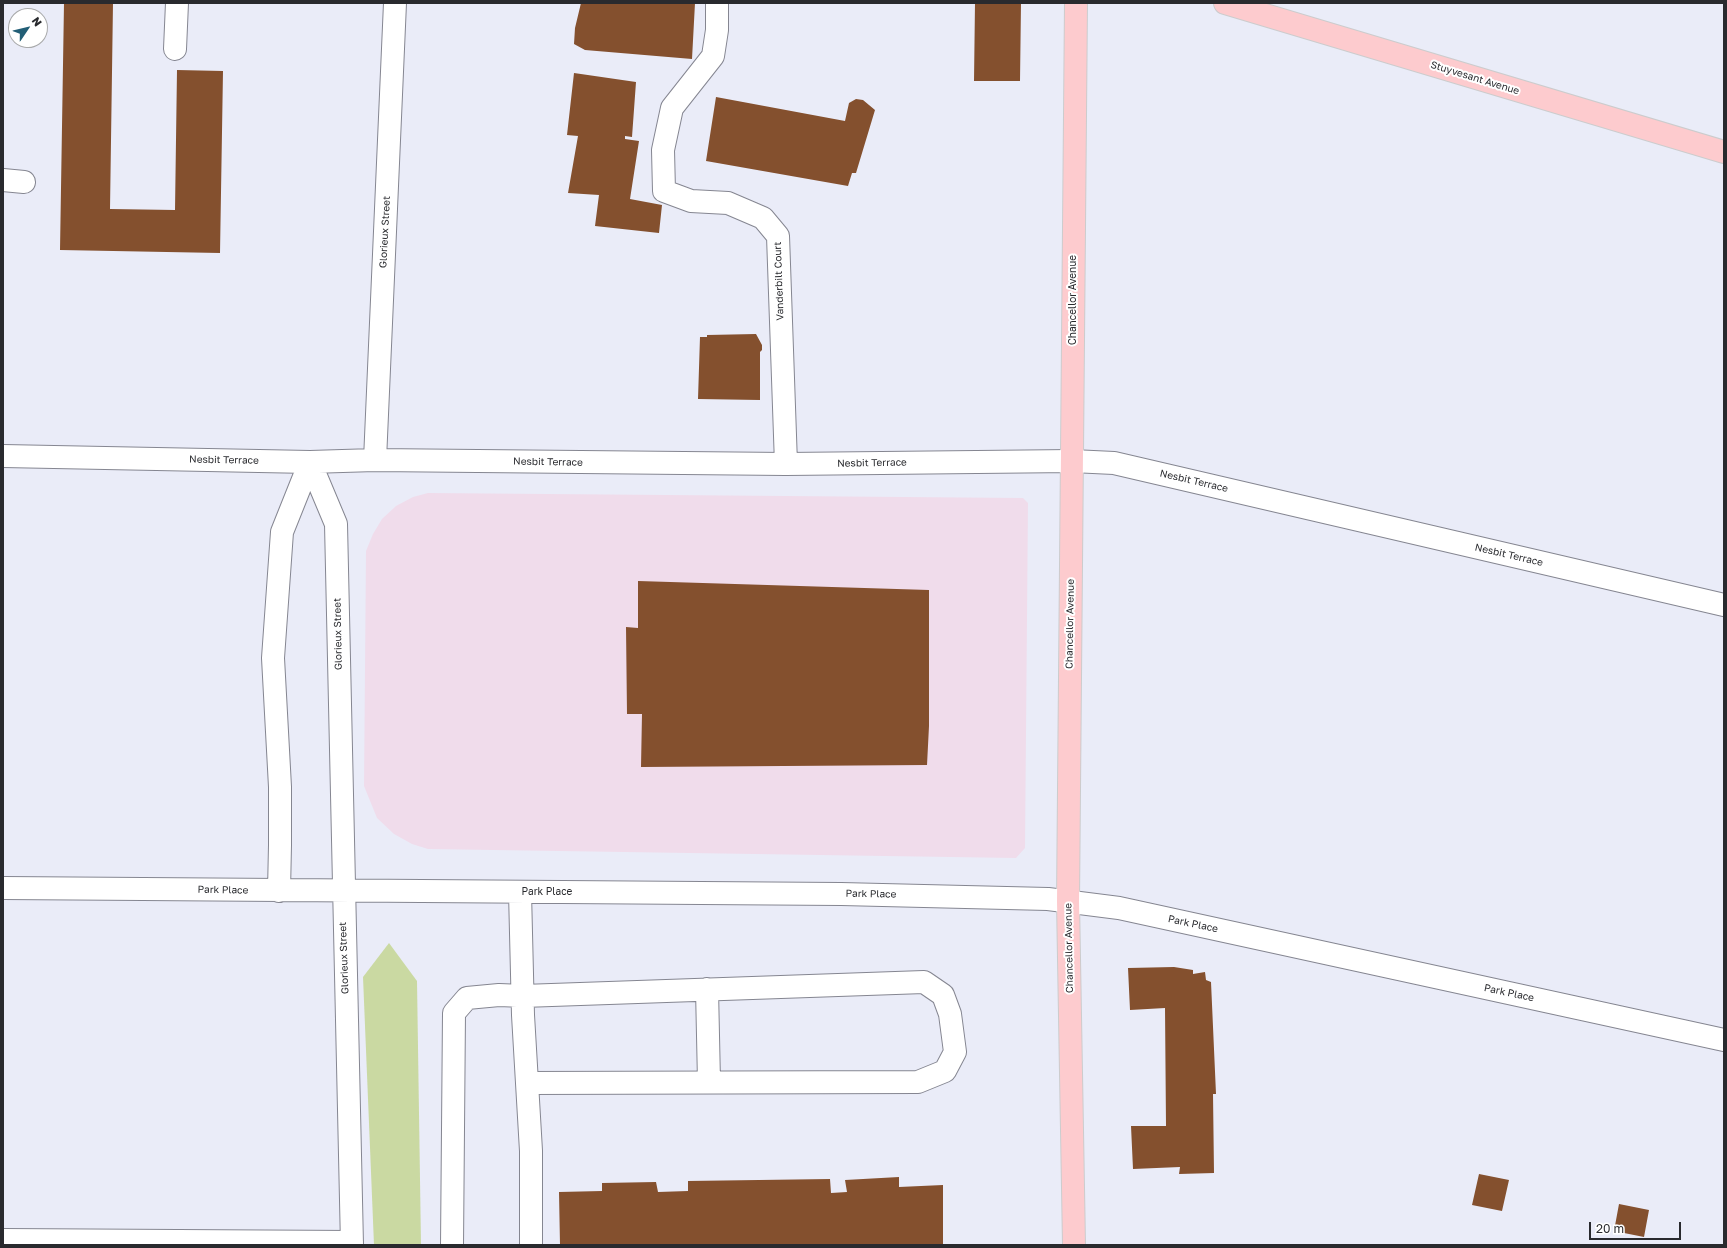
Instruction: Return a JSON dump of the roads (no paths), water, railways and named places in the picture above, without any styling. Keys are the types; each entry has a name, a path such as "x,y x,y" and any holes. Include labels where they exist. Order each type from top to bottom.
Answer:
{"main road":[{"name":"Chancellor Avenue","path":"1074,1245 1068,901 1076,3"},
{"name":"Stuyvesant Avenue","path":"1225,3 1724,152"}],"street":[{"path":"175,49 177,3"},
{"name":"Glorieux Street","path":"374,460 395,3"},
{"name":"Vanderbilt Court","path":"717,3 717,30 713,56 672,108 663,150 664,191 691,201 728,203 763,218 778,236 786,464"},
{"name":"Nesbit Terrace","path":"3,456 310,462 374,460 786,464 1072,461 1114,463 1724,605"},
{"path":"279,891 280,786 273,658 281,540 282,532 310,462"},
{"name":"Glorieux Street","path":"310,462 336,524 352,1244"},
{"name":"Park Place","path":"3,888 279,891 812,893 1068,901 1119,908 1723,1033"},
{"path":"520,892 523,996 531,1151 531,1245"},
{"path":"452,1245 454,1013 467,998 499,995 523,996 924,982 942,995 950,1014 955,1052 945,1071 918,1082 527,1083"},
{"path":"706,989 710,1082"},
{"path":"3,1240 352,1244"}]}
